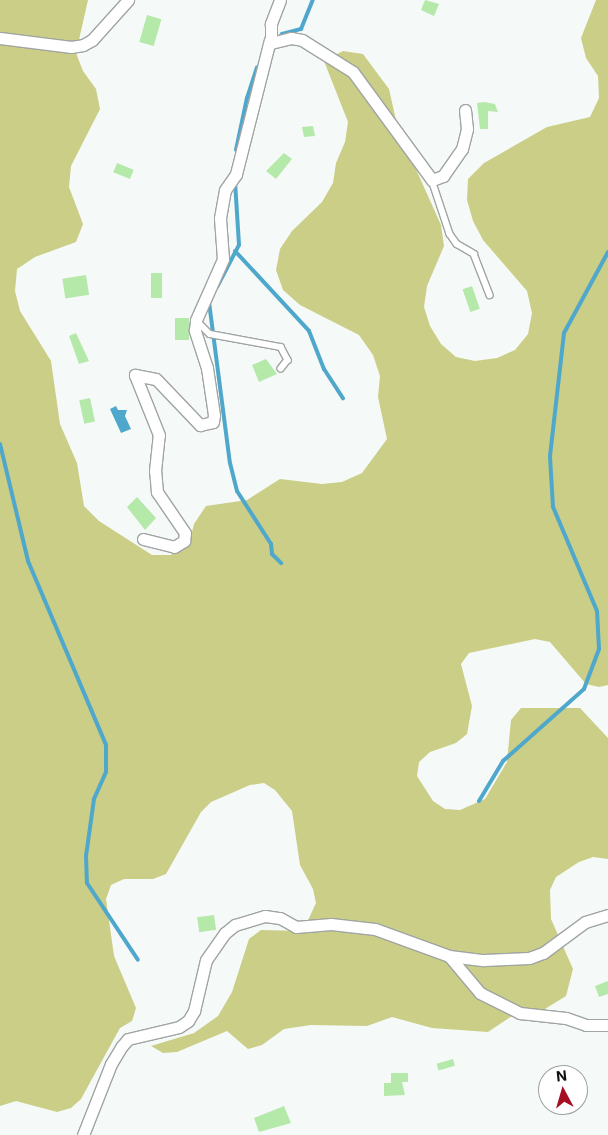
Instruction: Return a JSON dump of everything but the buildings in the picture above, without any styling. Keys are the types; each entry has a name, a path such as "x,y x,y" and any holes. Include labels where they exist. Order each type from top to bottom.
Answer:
{"street":[{"path":"0,38 71,47 83,45 92,40 128,0"},
{"path":"143,538 174,547 184,541 186,534 157,492 155,471 160,435 135,375 156,379 200,425 213,422 214,415 207,368 195,330 196,320 223,259 220,218 225,190 236,174 270,40 271,24 280,0"},
{"path":"270,40 302,40 353,72 432,180 443,176 462,149 467,129 465,110"},
{"path":"82,1135 111,1064 122,1046 128,1039 178,1027 188,1021 194,1011 206,960 225,934 235,925 265,916 280,918 296,927 331,924 375,929 449,956 484,960 529,958 543,953 585,922 608,915"},
{"path":"449,956 480,993 520,1013 566,1018 586,1025 608,1025"}],"lane":[{"path":"432,180 450,234 457,244 474,254 490,295"},
{"path":"196,320 210,334 281,346 288,360 281,368"}],"green space":[{"path":"0,0 88,0 76,53 83,71 96,89 100,109 71,166 69,187 83,224 76,242 35,257 17,269 15,291 20,311 51,361 60,424 77,463 84,506 99,521 152,555 171,555 189,544 194,524 206,506 247,500 280,479 322,484 342,482 362,473 387,439 378,397 380,376 373,355 359,335 300,305 283,290 276,270 280,249 292,231 322,202 333,183 336,163 345,142 348,122 324,61 343,51 363,54 389,89 398,129 441,225 444,246 427,286 424,307 430,326 441,344 456,357 475,361 497,358 515,350 528,334 532,313 527,291 483,240 473,221 467,200 468,179 484,163 547,127 590,117 599,98 598,76 586,58 581,38 596,0 608,0 608,685 599,687 586,684 550,642 535,639 469,653 461,664 472,706 467,734 456,743 430,752 419,762 417,776 433,801 445,809 460,810 485,799 507,762 511,720 521,708 580,708 608,738 608,859 593,857 579,862 556,877 550,890 551,919 573,969 566,996 540,1012 512,1016 488,1032 432,1028 392,1017 367,1026 311,1025 284,1029 262,1045 248,1049 227,1031 177,1052 163,1053 151,1046 194,1033 218,1016 232,992 249,939 261,930 303,931 316,903 313,889 300,865 292,811 275,790 264,783 250,785 211,802 201,812 166,874 153,879 124,879 111,885 106,899 114,956 136,1008 132,1021 120,1028 81,1099 71,1108 57,1112 16,1101 0,1106"}],"water":[{"path":"116,406 118,410 127,410 125,416 131,429 121,433 110,409"}],"waterway":[{"path":"279,38 282,34 301,29 313,0"},
{"path":"236,150 247,98 257,68"},
{"path":"217,287 239,245 235,182"},
{"path":"235,251 309,331 324,369 343,398"},
{"path":"479,801 503,761 584,689 599,649 597,611 553,507 550,456 564,333 608,252"},
{"path":"209,302 230,463 237,491 271,544 272,554 281,563"},
{"path":"0,444 28,561 106,745 106,772 94,799 86,856 87,883 138,960"}]}
